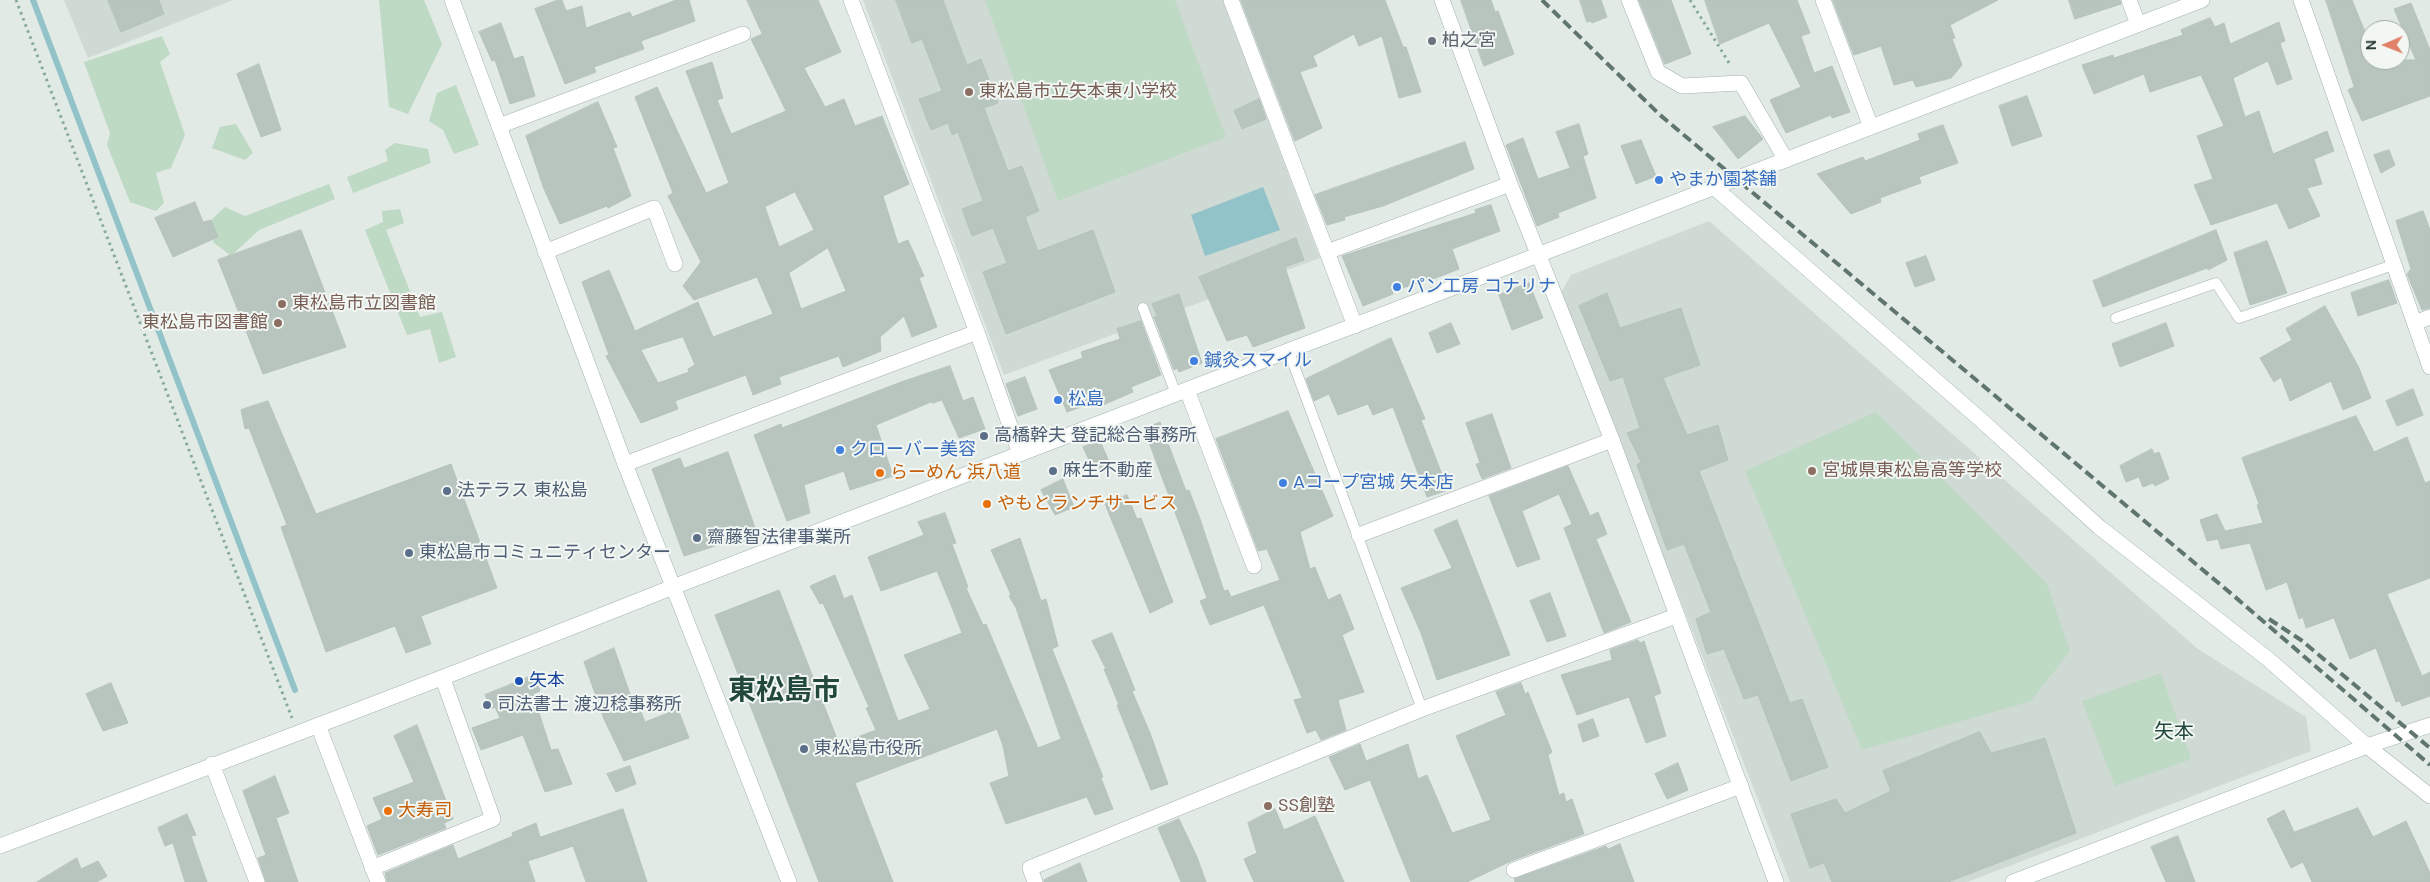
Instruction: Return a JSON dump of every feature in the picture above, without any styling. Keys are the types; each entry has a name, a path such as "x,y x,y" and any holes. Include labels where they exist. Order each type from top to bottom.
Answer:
{"street":[{"path":"452,0 625,464 788,882"},
{"path":"851,0 977,332 1020,454"},
{"path":"1231,0 1354,326"},
{"path":"1442,0 1510,184 1612,440 1776,882"},
{"path":"1630,0 1658,72 1682,86 1741,83 1786,160"},
{"path":"1824,0 1871,127"},
{"path":"2129,0 2138,24"},
{"path":"0,846 212,764 442,679 673,587 2202,0"},
{"path":"2302,0 2430,367"},
{"path":"499,126 743,34"},
{"path":"1327,252 1510,184"},
{"path":"1714,188 1981,420 2099,527 2268,659 2367,746 2430,796"},
{"path":"545,252 654,208 676,264"},
{"path":"2415,323 2430,317"},
{"path":"625,464 977,332"},
{"path":"1182,392 1254,566"},
{"path":"1358,535 1612,440"},
{"path":"1035,882 1030,868 1422,709 1676,616"},
{"path":"318,725 375,875 494,819 442,679"},
{"path":"2013,882 2367,746 2430,725"},
{"path":"212,764 256,882"},
{"path":"1514,870 1741,786"}],"lane":[{"path":"2116,318 2216,283 2239,318 2393,265"},
{"path":"1144,308 1182,392"},
{"path":"1289,352 1422,709"}],"path":[{"path":"16,0 297,732"},
{"path":"1690,0 1741,83"}],"shaded area":[{"path":"64,0 233,0 88,58"},
{"name":"東松島市立矢本東小学校","path":"863,0 1223,0 1320,258 1004,375"},
{"name":"宮城県東松島高等学校","path":"1709,221 2198,649 2306,717 2311,751 1967,882 1790,882 1561,293 1571,275"}],"green space":[{"path":"379,0 424,0 442,44 408,114 389,107"},
{"path":"985,0 1175,0 1226,137 1058,201"},
{"path":"162,36 170,54 160,62 185,135 171,168 156,173 164,203 156,211 130,202 107,145 110,133 84,62"},
{"path":"456,85 479,145 454,154 443,130 429,121 437,93"},
{"path":"236,124 253,153 245,160 212,148 220,127"},
{"path":"395,143 428,149 431,163 353,193 347,177 388,161 385,150"},
{"path":"329,184 335,199 259,230 231,256 213,242 211,220 225,207 245,216"},
{"path":"400,209 404,223 386,230 420,317 442,312 456,357 439,363 430,329 407,335 365,230 383,222 382,211"},
{"path":"1876,412 2047,584 2070,651 2031,701 1862,750 1745,471"},
{"path":"2161,673 2191,759 2115,786 2082,701"}],"water":[{"path":"1263,187 1280,230 1205,256 1191,215"}],"building":[{"path":"108,0 159,0 164,14 121,32"},
{"path":"562,0 566,11 582,6 586,28 630,12 632,17 676,0 689,0 695,21 641,41 644,49 594,67 596,72 565,84 535,9"},
{"path":"747,0 818,0 841,52 804,68 825,107 844,99 855,126 882,116 909,184 883,196 898,244 908,240 924,276 919,278 937,327 912,337 904,316 880,337 881,351 843,367 839,356 779,377 781,384 753,395 746,375 675,401 678,409 641,423 606,356 609,355 582,282 609,270 635,331 698,302 713,337 773,314 757,277 694,300 683,286 701,262 668,196 673,193 635,97 657,87 706,193 729,183 686,71 712,62 723,98 717,100 731,134 786,111 751,39 762,34","holes":["795,192 814,230 779,247 765,207","828,248 846,291 801,309 789,273","683,337 695,365 688,369 689,372 658,383 641,350"]},
{"path":"896,0 943,0 967,65 981,59 998,103 984,108 1008,171 1022,166 1039,211 1025,217 1038,251 1093,230 1115,292 1006,334 983,272 1007,263 993,228 972,236 962,209 983,201 958,132 952,135 948,123 931,130 919,99 942,91 922,39 912,43"},
{"path":"1241,0 1385,0 1403,47 1406,47 1421,92 1399,98 1382,36 1359,46 1354,34 1313,56 1317,66 1300,72 1322,128 1295,141"},
{"path":"1461,0 1491,0 1495,12 1498,11 1514,54 1484,66"},
{"path":"1580,0 1601,0 1607,17 1592,23 1591,21 1587,22"},
{"path":"1639,0 1671,0 1691,54 1665,64"},
{"path":"1705,0 1797,0 1810,33 1801,36 1814,73 1832,66 1850,112 1832,118 1831,115 1786,133 1770,100 1801,87 1769,23 1720,44"},
{"path":"1833,0 1998,0 1950,25 1955,38 1952,39 1962,65 1951,78 1916,87 1913,80 1894,85 1881,46 1854,55"},
{"path":"2069,0 2120,0 2121,4 2075,19"},
{"path":"2326,0 2352,0 2360,20 2360,70 2410,70 2410,60 2416,60 2410,46 2410,20 2399,20 2394,9 2411,3 2430,50 2430,96 2362,121 2348,90 2354,87"},
{"path":"2210,18 2215,27 2224,23 2230,44 2279,22 2285,41 2280,43 2292,79 2277,85 2268,61 2233,78 2245,117 2259,111 2273,154 2327,131 2334,151 2314,159 2322,184 2307,188 2320,216 2289,229 2277,203 2211,225 2194,185 2213,179 2197,136 2224,126 2201,75 2150,92 2144,74 2094,94 2082,65 2113,55 2114,58 2183,35 2181,30"},
{"path":"501,23 514,59 523,56 535,96 510,104 495,60 492,61 479,32"},
{"path":"259,64 281,130 261,137 237,74"},
{"path":"2027,96 2042,136 2012,146 1999,106"},
{"path":"1259,99 1266,119 1242,129 1234,111"},
{"path":"598,102 617,147 613,148 631,196 608,208 607,206 560,224 544,189 526,136"},
{"path":"1745,116 1763,139 1738,159 1713,127"},
{"path":"1579,124 1588,154 1583,156 1596,198 1558,213 1559,217 1537,226 1506,145 1523,138 1538,179 1570,168 1556,132"},
{"path":"1943,125 1958,163 1919,177 1921,183 1880,198 1881,202 1851,214 1817,174 1863,157 1865,161 1920,140 1918,134"},
{"path":"1641,140 1656,176 1636,184 1621,146"},
{"path":"1465,142 1474,169 1383,206 1344,217 1345,220 1327,225 1315,195"},
{"path":"2389,150 2395,165 2381,173 2374,155"},
{"path":"195,202 203,222 211,220 218,237 173,257 155,218"},
{"path":"1491,205 1500,231 1452,249 1459,269 1392,291 1393,294 1363,306 1342,256 1476,213 1475,210"},
{"path":"2423,211 2430,230 2430,308 2422,310 2407,274 2411,269 2396,221"},
{"name":"東松島市立図書館","path":"301,230 346,347 263,374 218,260"},
{"path":"2216,230 2227,260 2208,270 2207,268 2103,307 2093,281"},
{"path":"1296,238 1304,260 1285,267 1305,328 1253,347 1247,335 1227,341 1199,277"},
{"path":"2267,241 2287,293 2250,305 2234,253"},
{"path":"1926,256 1935,280 1915,287 1906,263"},
{"path":"2389,280 2397,303 2358,316 2351,293"},
{"path":"1529,283 1543,318 1512,330 1499,295"},
{"path":"1607,293 1620,328 1681,308 1700,365 1663,378 1687,435 1718,425 1728,460 1699,471 1790,703 1802,699 1828,767 1791,781 1758,695 1744,699 1724,649 1707,654 1696,619 1711,612 1684,544 1667,550 1637,465 1641,462 1627,433 1640,428 1623,377 1610,381 1579,306"},
{"path":"1179,294 1202,363 1179,372 1177,368 1174,370 1154,317 1157,316 1152,304"},
{"path":"2325,306 2358,366 2371,398 2343,410 2331,381 2290,401 2281,377 2274,382 2260,358 2292,340 2286,329"},
{"path":"1141,321 1161,375 1131,387 1133,392 1103,405 1100,400 1067,412 1049,370 1083,358 1081,352 1120,339 1117,329"},
{"path":"1451,323 1460,344 1437,353 1429,333"},
{"path":"2166,323 2174,346 2120,367 2112,344"},
{"path":"1391,338 1425,419 1421,420 1448,490 1427,497 1393,407 1373,415 1368,404 1338,415 1329,394 1314,401 1306,379"},
{"path":"950,366 963,401 973,397 985,429 959,438 942,400 931,402 876,425 893,476 850,490 844,471 804,485 810,513 787,521 754,435 781,424 782,428 901,382"},
{"path":"1025,377 1037,409 1018,416 1006,384"},
{"path":"2413,389 2423,415 2397,426 2386,401"},
{"path":"268,401 316,514 451,464 497,588 421,616 431,644 406,653 395,626 326,652 281,527 287,525 249,428 245,429 241,410"},
{"path":"1288,411 1333,516 1300,532 1310,569 1315,567 1328,600 1340,594 1354,629 1342,635 1364,692 1338,700 1346,730 1321,740 1316,730 1307,733 1294,700 1302,698 1264,605 1210,625 1200,601 1207,598 1144,429 1160,422 1186,491 1189,490 1200,519 1224,591 1228,590 1231,597 1280,580 1267,549 1258,551 1216,439"},
{"path":"1492,414 1511,468 1482,479 1476,464 1480,463 1466,423"},
{"path":"2356,416 2374,452 2407,437 2425,483 2430,481 2430,578 2387,594 2422,676 2430,672 2430,696 2402,706 2400,701 2396,702 2376,648 2350,659 2334,618 2306,628 2303,617 2299,619 2287,582 2266,590 2250,543 2221,549 2218,539 2207,541 2200,520 2217,514 2225,531 2263,523 2257,505 2259,504 2242,458"},
{"path":"1100,441 1111,466 1094,471 1083,447"},
{"path":"2152,449 2154,454 2159,452 2169,479 2155,486 2153,483 2143,487 2139,477 2126,482 2120,466"},
{"path":"728,452 758,536 736,545 734,540 684,556 652,469 680,458 684,468"},
{"path":"1568,466 1590,516 1598,512 1607,534 1596,539 1631,622 1604,633 1564,528 1572,524 1559,494 1522,511 1540,559 1517,567 1489,496"},
{"path":"1063,479 1074,507 1055,515 1041,490"},
{"path":"1127,495 1137,519 1141,518 1173,602 1150,613 1105,504"},
{"path":"945,513 956,543 952,544 968,587 966,588 983,625 986,624 1038,748 1061,739 1016,608 1009,596 1011,595 991,550 1020,538 1041,601 1046,599 1058,646 1052,649 1103,777 1101,778 1113,809 1095,815 1087,797 1006,824 990,783 1009,776 1003,746 997,729 855,783 893,882 819,882 715,615 779,590 839,744 876,730 866,708 869,707 823,603 820,604 810,586 835,575 844,599 852,595 898,721 930,709 904,655 962,633 951,605 937,571 881,591 868,557 924,535 918,522"},
{"path":"1457,520 1510,655 1437,680 1421,633 1401,588 1452,568 1434,530"},
{"path":"1550,593 1566,636 1547,642 1530,601"},
{"path":"1112,633 1135,690 1132,691 1150,733 1168,784 1151,790 1117,705 1119,705 1104,669 1106,669 1092,641"},
{"path":"1638,640 1640,643 1644,641 1661,693 1654,696 1666,736 1646,743 1629,697 1577,715 1561,675 1612,660 1610,650"},
{"path":"614,648 637,714 641,712 645,722 678,709 689,738 624,761 604,719 584,662"},
{"path":"534,675 540,691 533,694 551,750 558,749 572,784 545,792 523,735 481,750 472,728 500,718 495,707 491,709 485,695"},
{"path":"111,683 128,723 103,731 86,694"},
{"path":"1521,683 1525,694 1528,692 1552,752 1548,755 1559,795 1564,793 1566,802 1572,799 1584,834 1511,861 1467,882 1411,882 1370,780 1345,790 1329,757 1360,744 1366,761 1408,744 1418,779 1427,775 1452,833 1491,820 1456,736 1506,715 1496,692"},
{"path":"1593,719 1599,736 1583,742 1578,725"},
{"path":"417,725 453,819 444,823 446,828 378,855 367,826 382,819 373,798 414,782 394,736"},
{"path":"1980,732 1991,753 2045,738 2076,833 1948,882 1832,882 1824,863 1810,868 1791,814 1836,799 1845,813 1891,791 1883,771"},
{"path":"1678,763 1688,790 1667,799 1655,774"},
{"path":"630,766 636,784 616,792 607,774"},
{"path":"275,776 289,813 276,818 298,882 266,882 258,858 266,855 243,791"},
{"path":"2358,808 2373,837 2406,821 2430,873 2430,882 2312,882 2303,862 2291,868 2267,819 2284,810 2294,832"},
{"path":"623,809 647,882 586,882 573,846 528,861 535,882 387,882 385,873 453,845 458,859 513,836 512,833 536,823 540,837"},
{"path":"1275,809 1284,830 1315,816 1344,882 1254,882 1244,859 1257,853 1248,823"},
{"path":"187,814 196,835 191,836 207,882 185,882 173,843 165,846 158,828"},
{"path":"1179,819 1197,857 1206,882 1181,882 1158,828"},
{"path":"2178,836 2195,882 2166,882 2151,847"},
{"path":"1620,844 1634,882 1515,882 1514,879 1606,846 1608,849"},
{"path":"77,858 81,869 98,861 107,876 97,882 37,882"},
{"path":"1080,863 1087,882 1044,882 1044,880"}],"waterway":[{"path":"33,0 295,690"}],"railway":[{"path":"1542,0 1660,115 2234,596 2430,765"},
{"path":"2269,619 2301,640 2430,748"}],"place":[{"name":"柏之宮","path":"1432,41"},
{"name":"東松島市立矢本東小学校","path":"969,92"},
{"name":"やまか園茶舗","path":"1659,180"},
{"name":"パン工房 コナリナ","path":"1397,287"},
{"name":"東松島市立図書館","path":"282,304"},
{"name":"東松島市図書館","path":"278,323"},
{"name":"鍼灸スマイル","path":"1194,361"},
{"name":"松島","path":"1058,400"},
{"name":"高橋幹夫 登記総合事務所","path":"984,436"},
{"name":"クローバー美容","path":"840,450"},
{"name":"麻生不動産","path":"1053,471"},
{"name":"宮城県東松島高等学校","path":"1812,471"},
{"name":"らーめん 浜八道","path":"880,473"},
{"name":"Aコープ宮城 矢本店","path":"1283,483"},
{"name":"法テラス 東松島","path":"447,491"},
{"name":"やもとランチサービス","path":"987,504"},
{"name":"齋藤智法律事業所","path":"697,538"},
{"name":"東松島市コミュニティセンター","path":"409,553"},
{"name":"矢本","path":"519,681"},
{"name":"司法書士 渡辺稔事務所","path":"487,705"},
{"name":"東松島市役所","path":"804,749"},
{"name":"SS創塾","path":"1268,806"},
{"name":"大寿司","path":"388,811"}],"district":[{"name":"東松島市","path":"784,692"},
{"name":"矢本","path":"2174,733"}]}
